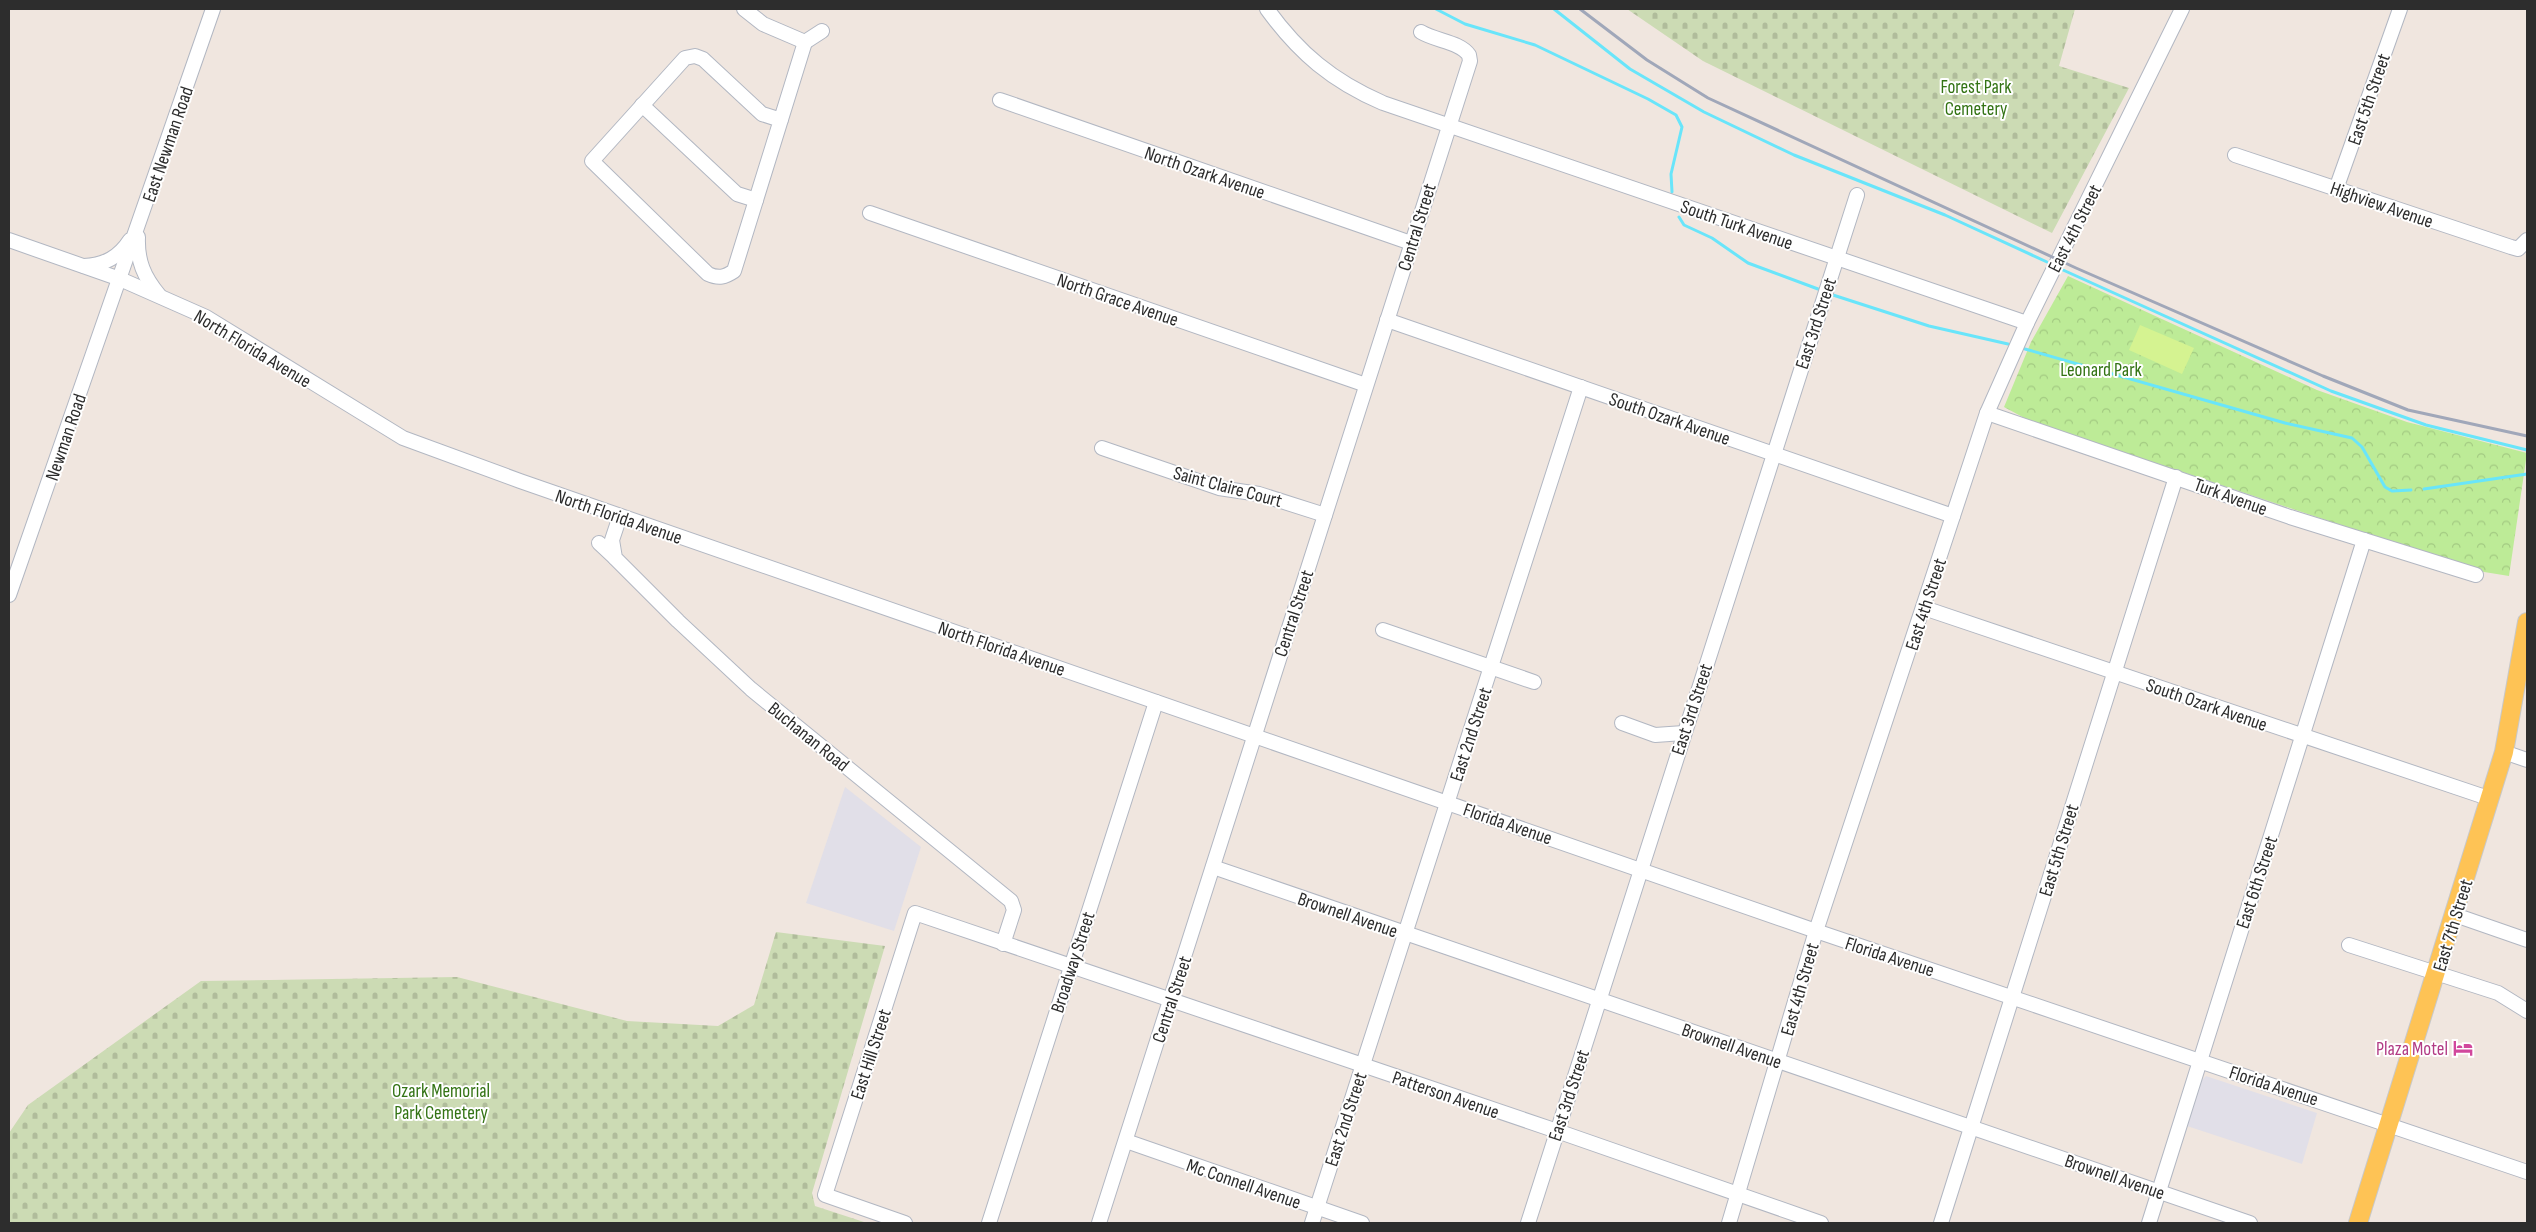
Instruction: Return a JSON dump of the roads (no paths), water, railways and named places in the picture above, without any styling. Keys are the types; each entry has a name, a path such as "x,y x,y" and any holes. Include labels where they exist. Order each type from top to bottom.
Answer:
{"main road":[{"name":"East 7th Street","path":"2358,1223 2491,800 2504,752 2527,622"}],"street":[{"name":"East Newman Road","path":"120,279 213,9"},
{"path":"744,9 763,24 805,42"},
{"name":"South Turk Avenue","path":"1267,9 1287,37 1313,62 1372,98 1448,126 2027,323"},
{"name":"East 4th Street","path":"1729,1223 1816,931 1987,413 2027,323 2182,9"},
{"name":"East 5th Street","path":"2336,189 2400,9"},
{"path":"781,120 762,114 703,59 695,56 685,58 592,161 708,274 720,278 734,270 781,120 805,42 822,31"},
{"name":"Central Street","path":"1099,1223 1470,61 1469,56 1461,47 1433,39 1421,32"},
{"name":"North Ozark Avenue","path":"1000,100 1412,243"},
{"path":"642,105 737,194 756,200"},
{"name":"Highview Avenue","path":"2235,155 2510,247 2518,249 2527,240"},
{"name":"East 3rd Street","path":"1528,1223 1857,195"},
{"name":"North Grace Avenue","path":"870,213 1366,385"},
{"path":"81,266 98,264 118,255 128,243 140,222"},
{"path":"140,222 139,260 148,282 161,297"},
{"name":"North Florida Avenue","path":"9,240 120,279 206,317 402,438 620,516 1254,736"},
{"name":"Newman Road","path":"9,595 120,279"},
{"name":"South Ozark Avenue","path":"1387,320 1953,516"},
{"name":"East 2nd Street","path":"1312,1223 1581,387"},
{"name":"Turk Avenue","path":"1987,413 2290,517 2476,576"},
{"name":"Saint Claire Court","path":"1102,448 1219,488 1259,494 1325,514"},
{"name":"East 5th Street","path":"1941,1223 2176,477"},
{"path":"617,561 612,545 620,516"},
{"name":"East 6th Street","path":"2149,1223 2364,540"},
{"name":"Buchanan Road","path":"599,543 751,689 1011,900 1014,910 1003,944"},
{"name":"South Ozark Avenue","path":"1924,608 2491,800"},
{"path":"1383,630 1534,682"},
{"name":"Broadway Street","path":"989,1223 1156,702"},
{"path":"1622,723 1655,735 1684,733"},
{"name":"Florida Avenue","path":"1254,736 1816,931 2527,1172"},
{"path":"2504,752 2527,760"},
{"name":"Brownell Avenue","path":"1213,867 2250,1223"},
{"name":"Patterson Avenue","path":"915,913 1557,1131 1821,1223"},
{"name":"East Hill Street","path":"905,1223 825,1195 915,913"},
{"path":"2455,915 2527,940"},
{"path":"2350,945 2498,993 2527,1011"},
{"name":"Mc Connell Avenue","path":"1126,1142 1362,1223"}],"waterway":[{"path":"1436,9 1465,24 1535,45 1648,99 1676,115 1682,127 1671,174 1672,192"},
{"path":"1554,9 1630,69 1704,112 1794,155 1945,215 2047,262"},
{"path":"1679,217 1684,225 1712,238 1748,263 1818,289"},
{"path":"2063,270 2331,391 2426,425 2527,450"},
{"path":"1833,295 1929,326 2008,344"},
{"path":"2025,349 2285,423 2352,438 2362,447 2385,487 2392,491 2411,490"},
{"path":"2424,489 2527,474"}],"railway":[{"path":"1580,9 1647,60 1708,98 2076,268 2323,376 2408,410 2527,436"}],"place":[{"name":"Plaza Motel","path":"2463,1048"}],"park label":[{"name":"Forest Park Cemetery","path":"1976,97"},
{"name":"Leonard Park","path":"2101,369"},
{"name":"Ozark Memorial Park Cemetery","path":"441,1101"}]}
